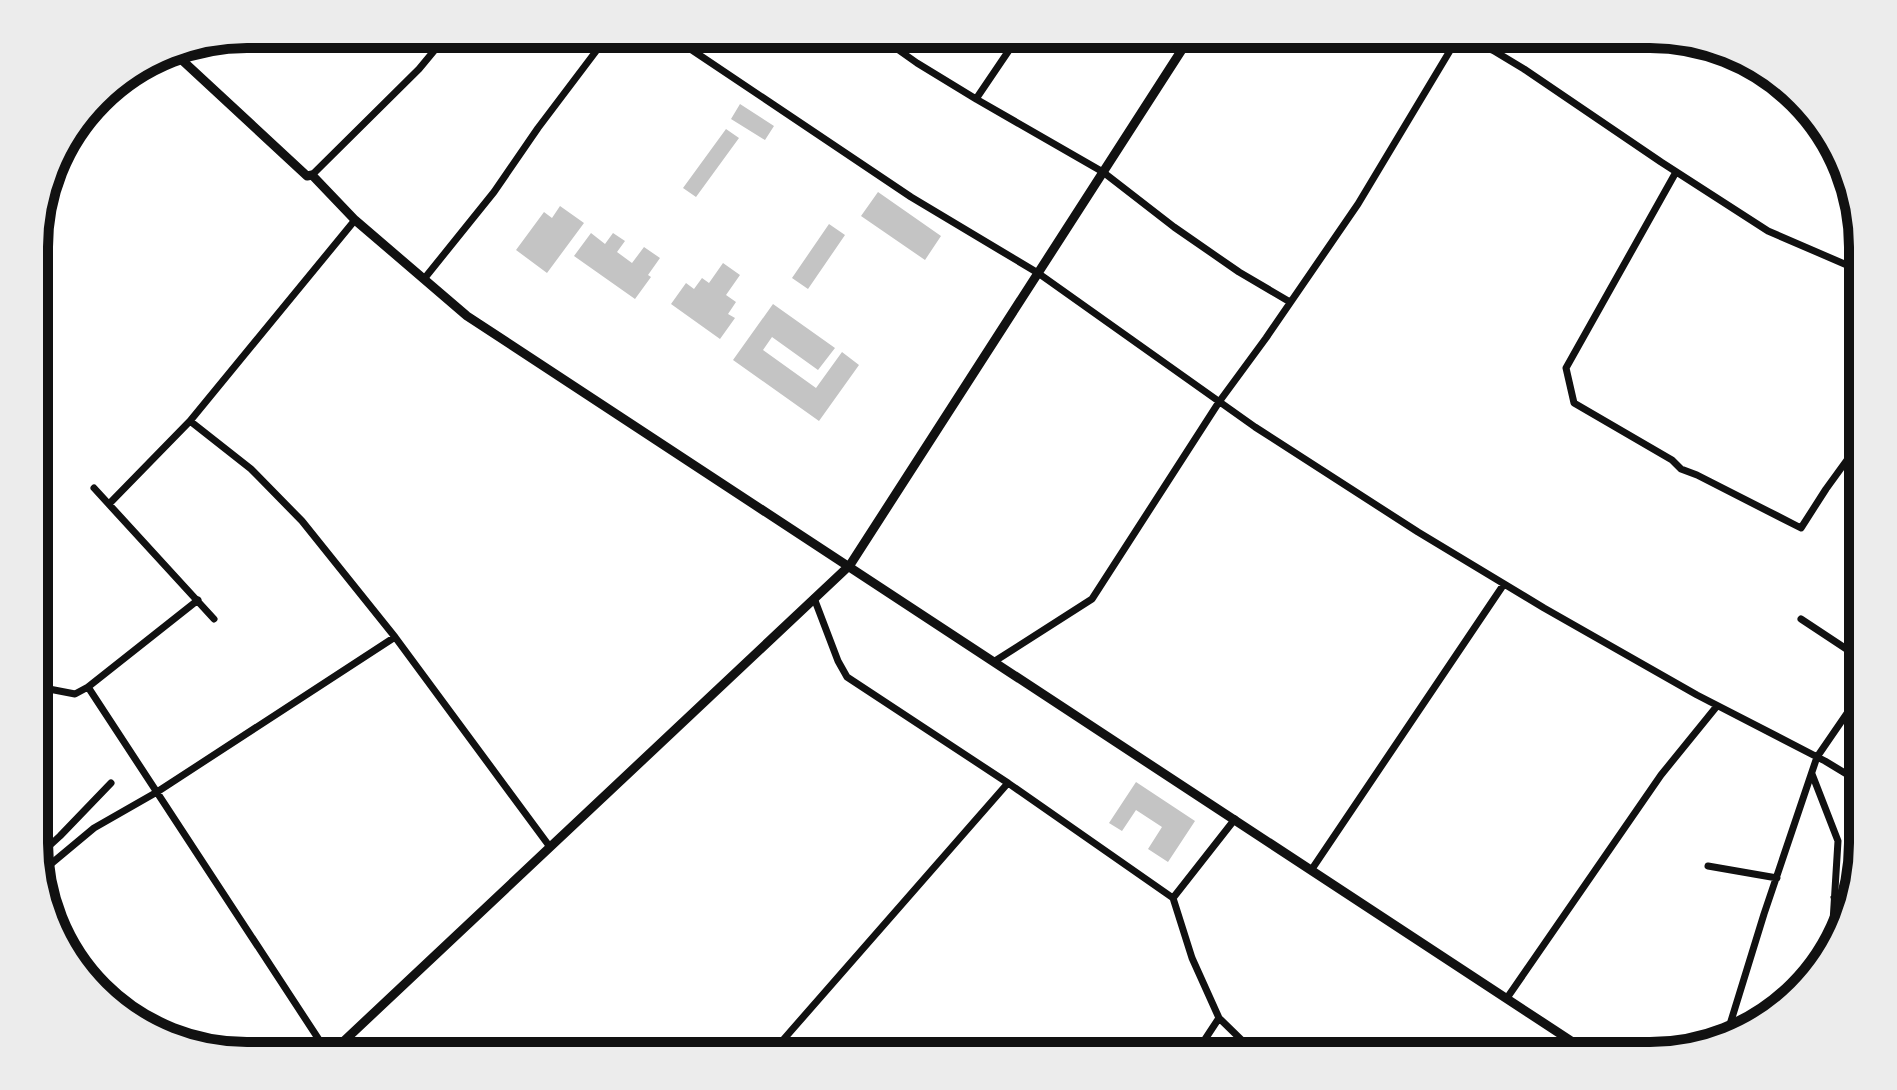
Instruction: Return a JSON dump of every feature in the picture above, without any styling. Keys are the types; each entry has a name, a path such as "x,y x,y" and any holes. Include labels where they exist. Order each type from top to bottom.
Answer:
{"street":[{"path":"181,60 307,176 312,175 436,48"},
{"path":"424,279 494,192 598,48"},
{"path":"688,48 911,197 1038,273 1255,427 1418,532 1717,706 1849,776"},
{"path":"896,48 976,99 1103,172 1187,236 1290,302"},
{"path":"976,99 1011,48"},
{"path":"344,1042 850,565 1183,48"},
{"path":"995,661 1092,599 1219,402 1358,204 1454,48"},
{"path":"1488,48 1768,231 1849,266"},
{"path":"1676,172 1566,368 1574,403 1672,460 1681,469 1801,528 1849,457"},
{"path":"312,175 355,220 467,316 1573,1042"},
{"path":"109,504 190,421 355,220"},
{"path":"190,421 251,469 302,521 395,637 550,847"},
{"path":"94,488 214,619"},
{"path":"1312,869 1504,584"},
{"path":"814,598 847,677 1008,783 1173,898 1192,958 1219,1018 1244,1042"},
{"path":"48,689 75,694 88,687 198,600"},
{"path":"1801,619 1849,651"},
{"path":"50,865 94,828 157,792 395,637"},
{"path":"88,687 320,1042"},
{"path":"1507,998 1661,775 1717,706"},
{"path":"1730,1024 1817,757 1849,710"},
{"path":"1812,774 1838,841 1833,922"},
{"path":"48,847 111,783"},
{"path":"781,1042 1008,783"},
{"path":"1173,898 1235,819"},
{"path":"1708,866 1777,878"},
{"path":"1834,897 1841,899"},
{"path":"1203,1042 1219,1018"}],"building":[{"path":"740,104 774,126 765,140 731,119"},
{"path":"726,129 739,138 696,197 683,188"},
{"path":"878,192 941,236 925,260 861,216"},
{"path":"560,206 584,223 547,273 516,250 544,212 552,218"},
{"path":"829,224 845,235 808,289 792,278"},
{"path":"591,233 605,244 613,233 625,241 617,252 632,263 644,247 660,258 635,299 574,256"},
{"path":"723,263 740,275 726,295 736,302 728,314 735,318 720,339 671,304 686,283 694,289 702,278 709,283"},
{"path":"773,304 835,348 818,370 772,337 763,350 816,388 842,352 859,365 819,421 733,360"},
{"path":"1136,782 1195,821 1168,862 1148,849 1162,827 1136,810 1122,831 1109,823"}]}
